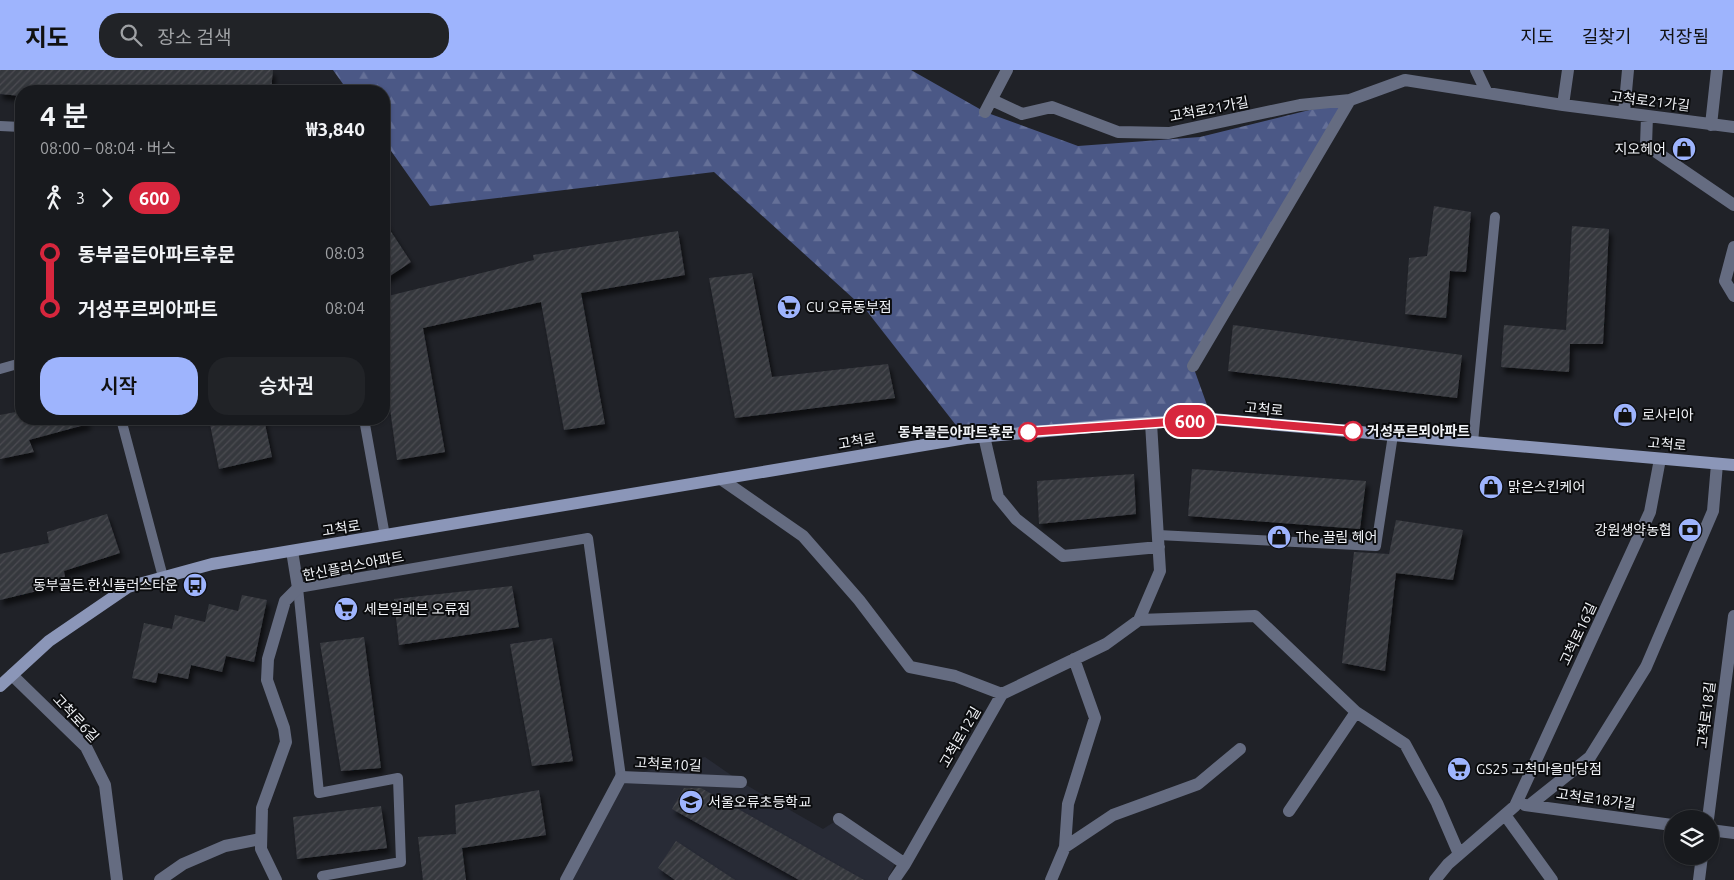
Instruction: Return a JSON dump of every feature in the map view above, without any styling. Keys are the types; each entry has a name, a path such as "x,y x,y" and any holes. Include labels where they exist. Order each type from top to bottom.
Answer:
{"main road":[{"name":"고척로","path":"0,686 49,642 128,587 212,564 984,436 1212,419 1734,465"}],"street":[{"path":"985,112 1007,70"},
{"path":"1476,70 1487,93"},
{"path":"1563,105 1568,70"},
{"path":"1624,113 1628,70"},
{"path":"1711,125 1717,70"},
{"name":"고척로21가길","path":"992,100 1022,114 1052,108 1118,132 1169,133 1300,105 1350,100 1407,75 1487,93 1563,105 1734,127"},
{"path":"1193,366 1350,100"},
{"path":"1647,116 1646,145 1734,205"},
{"path":"1734,247 1725,281 1734,296"},
{"path":"721,479 803,536 859,600 910,667 954,676 1002,694 1106,644 1139,620 1160,571 1151,423"},
{"path":"984,436 998,497 1016,520 1063,556 1158,541"},
{"name":"고척로16길","path":"1435,880 1459,854 1515,806 1650,512 1660,459"},
{"path":"1530,804 1590,757 1646,667 1713,511 1717,464"},
{"path":"276,880 261,849 262,808 286,742 284,728 267,680 268,659 285,601 298,588 292,550"},
{"path":"1139,620 1255,616 1356,712 1405,744 1437,803 1459,854"},
{"name":"고척로18길","path":"1709,810 1734,616"},
{"path":"1051,880 1065,847 1068,804 1096,718 1074,660"},
{"name":"고척로6길","path":"12,675 86,747 106,785 118,880"},
{"name":"고척로12길","path":"894,880 1002,694"},
{"path":"1289,811 1356,712"},
{"path":"1065,847 1113,815 1198,784 1240,749"},
{"name":"고척로10길","path":"566,880 621,777 741,782"},
{"name":"고척로18가길","path":"1515,806 1530,804 1664,824"},
{"path":"1505,815 1552,880"},
{"path":"839,820 904,864"},
{"path":"1719,831 1734,833"},
{"path":"160,880 183,864 226,846 261,839"},
{"path":"1699,880 1701,865"}],"lane":[{"path":"0,126 15,127"},
{"path":"1472,442 1495,217"},
{"path":"0,369 15,365"},
{"path":"123,425 163,577"},
{"path":"365,425 385,536"},
{"path":"1158,541 1376,546 1393,434"},
{"name":"한신플러스아파트","path":"322,876 401,862 398,778 319,792 298,588 588,538 621,777"}],"shaded area":[{"name":"서울오류초등학교","path":"705,757 741,782 823,829 834,822 896,862 887,880 563,880 621,777"}],"green space":[{"path":"333,70 911,70 985,112 1078,146 1200,137 1350,100 1193,366 1212,419 966,438 866,310 714,172 430,206 390,149 390,85 344,85"}],"building":[{"path":"0,70 273,70 272,85 15,85 15,95 0,94"},
{"path":"1434,206 1471,212 1466,272 1450,271 1446,318 1405,314 1409,258 1427,256"},
{"path":"1572,226 1609,229 1603,344 1570,344 1569,372 1501,367 1504,325 1566,330"},
{"path":"390,230 411,262 390,276"},
{"path":"678,231 685,275 581,293 605,424 564,430 541,302 423,328 445,452 397,460 390,408 390,296 534,260 533,255"},
{"path":"752,273 772,377 888,364 895,398 735,418 709,278"},
{"path":"1233,325 1462,355 1457,398 1228,371"},
{"path":"15,412 15,425 84,425 29,440 34,452 0,459 0,415"},
{"path":"210,425 265,425 272,457 219,469"},
{"path":"1192,469 1366,481 1360,529 1188,516"},
{"path":"1134,474 1136,514 1039,524 1037,481"},
{"path":"107,514 120,553 64,571 66,584 0,600 0,554 49,543 47,532"},
{"path":"1396,520 1463,530 1453,580 1396,573 1385,671 1342,663 1354,552 1389,554"},
{"path":"512,586 519,627 399,645 394,599"},
{"path":"242,595 267,600 254,662 226,656 222,672 191,665 188,679 158,673 156,683 132,678 144,623 172,629 175,615 205,622 209,604 238,611"},
{"path":"364,637 381,768 341,771 320,643"},
{"path":"552,638 573,761 532,766 510,644"},
{"path":"684,788 701,788 864,880 799,880 672,809"},
{"path":"539,790 546,835 462,848 466,880 423,880 418,837 456,834 455,805"},
{"path":"381,806 387,848 297,859 293,817"},
{"path":"676,841 735,880 675,880 658,868"}],"bus line":[{"name":"600","path":"1028,432 1212,419 1353,431"}],"place":[{"name":"지오헤어","path":"1684,149"},
{"name":"CU 오류동부점","path":"789,307"},
{"name":"로사리아","path":"1625,415"},
{"name":"거성푸르뫼아파트","path":"1353,431"},
{"name":"동부골든아파트후문","path":"1028,432"},
{"name":"맑은스킨케어","path":"1491,487"},
{"name":"강원생약농협","path":"1690,530"},
{"name":"The 끌림 헤어","path":"1279,537"},
{"name":"동부골든.한신플러스타운","path":"195,585"},
{"name":"세븐일레븐 오류점","path":"346,609"},
{"name":"GS25 고척마을마당점","path":"1459,769"},
{"name":"서울오류초등학교","path":"691,802"}]}
